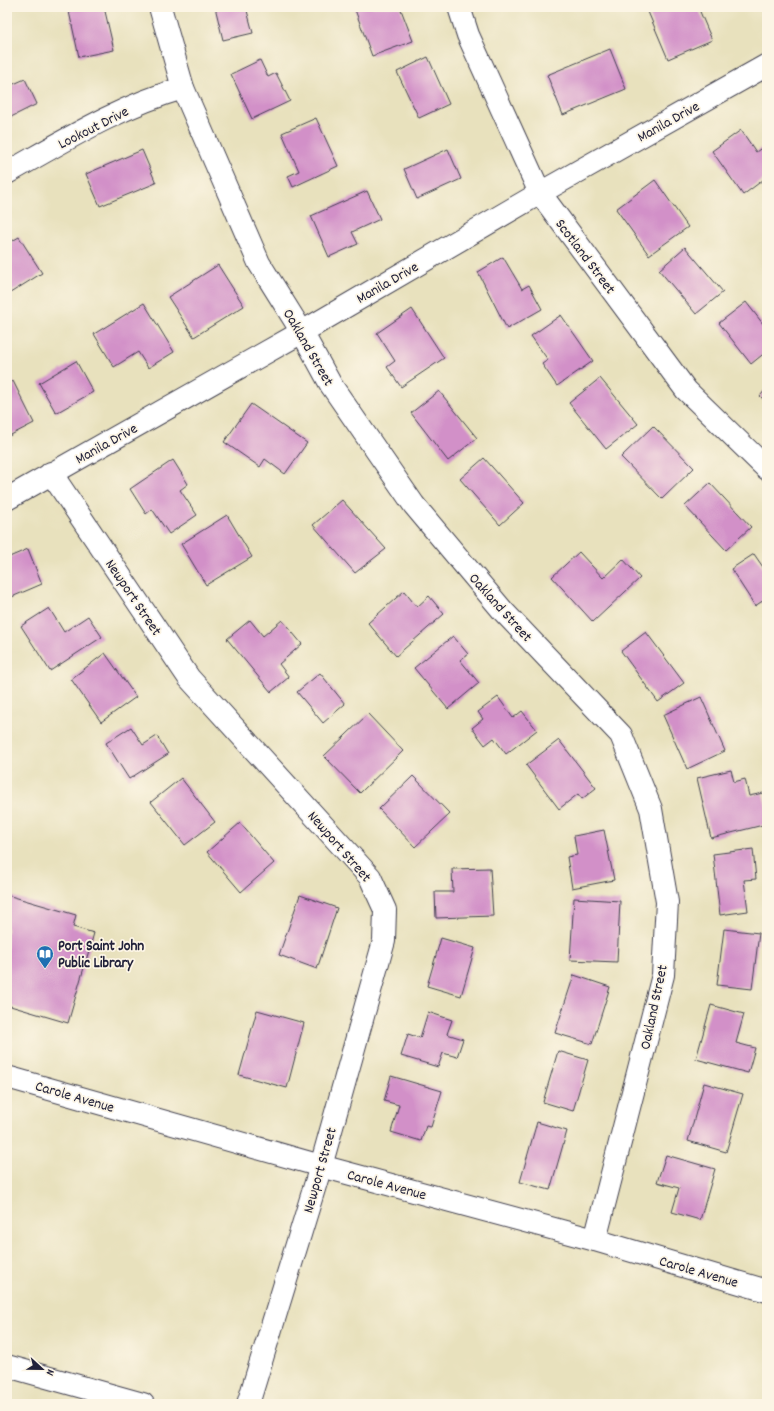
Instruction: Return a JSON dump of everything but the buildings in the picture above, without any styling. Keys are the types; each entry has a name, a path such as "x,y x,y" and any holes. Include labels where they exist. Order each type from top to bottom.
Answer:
{"street":[{"name":"Oakland Street","path":"160,7 183,88 258,263 302,332 331,385 414,505 504,612 621,736 651,809 668,902 663,975 595,1240"},
{"name":"Scotland Street","path":"459,7 468,35 540,193 686,390 767,469"},
{"name":"Manila Drive","path":"7,499 302,332 540,193 767,65"},
{"name":"Lookout Drive","path":"7,174 99,121 143,101 183,88"},
{"name":"Newport Street","path":"51,473 189,678 370,877 385,910 384,941 321,1166 248,1404"},
{"name":"Carole Avenue","path":"7,1076 321,1166 595,1240 767,1291"},
{"path":"7,1366 143,1404"}],"place":[{"name":"Port Saint John Public Library","path":"45,969"}]}
